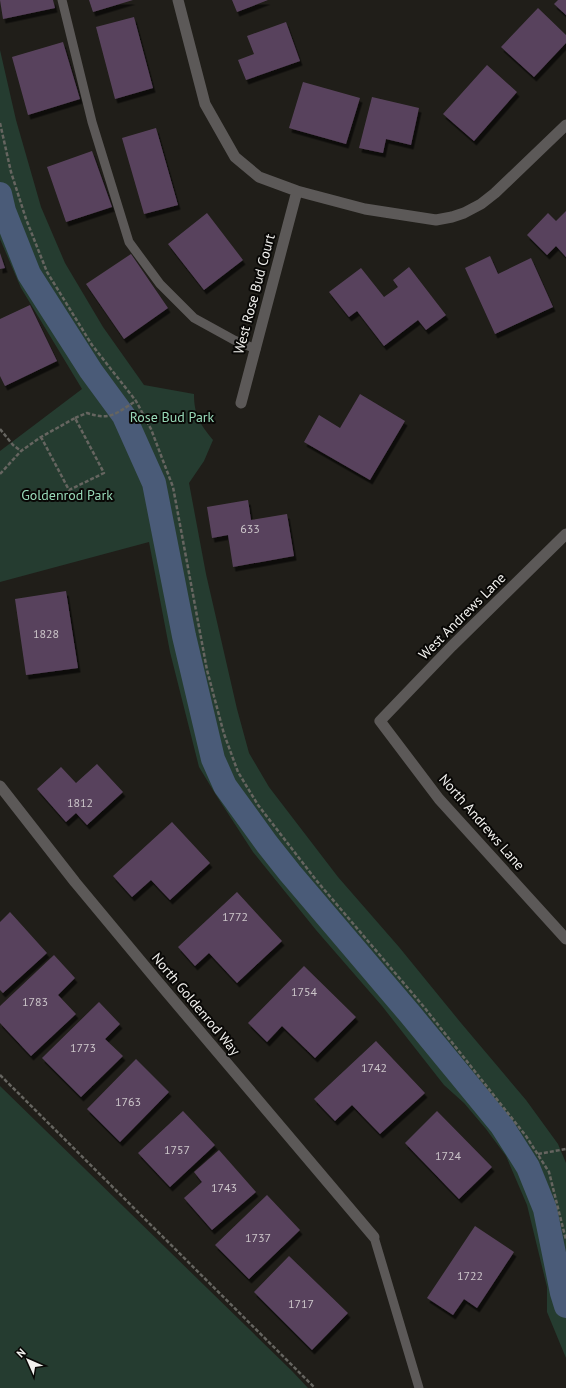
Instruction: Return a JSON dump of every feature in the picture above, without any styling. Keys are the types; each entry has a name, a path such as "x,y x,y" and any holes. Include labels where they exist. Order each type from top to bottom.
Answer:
{"street":[{"path":"178,0 205,104 235,157 259,177 297,191 365,209 436,220 452,217 464,213 481,204 495,193 566,126"},
{"name":"West Rose Bud Court","path":"241,403 297,191"},
{"name":"West Andrews Lane","path":"380,720 452,646 566,534"},
{"name":"North Andrews Lane","path":"380,720 439,799 566,939"},
{"name":"North Goldenrod Way","path":"0,786 85,894 374,1237"}],"lane":[{"path":"62,0 92,122 129,242 160,284 194,318 234,340 256,349"},
{"path":"374,1237 419,1388"}],"path":[{"path":"0,123 17,193 47,272 92,345 136,401 151,429 173,487 207,670 224,734 238,772 258,805 316,880 424,1007 526,1136 549,1172 566,1240"},
{"path":"0,474 21,450 75,418 87,412 98,416 107,417 136,401"},
{"path":"41,437 69,490 104,473 75,418"},
{"path":"0,429 13,445 21,450"},
{"path":"0,1075 314,1388"},
{"path":"538,1154 566,1149"}],"green space":[{"path":"0,50 16,120 41,207 65,263 103,327 144,385 194,394 195,408 199,419 213,440 204,461 189,483 206,574 237,709 249,753 269,787 338,877 399,947 526,1100 558,1144 566,1163 566,1358 547,1312 547,1287 527,1205 506,1156 464,1103 444,1085 382,1006 316,930 253,852 199,767 170,652 149,542 0,582 0,451 82,389 21,288 0,239"},
{"path":"0,1086 292,1371 308,1388 0,1388"}],"building":[{"path":"0,0 53,0 55,8 3,19"},
{"path":"89,0 133,0 93,12"},
{"path":"232,0 268,0 237,12"},
{"path":"558,0 566,0 566,15 554,4"},
{"path":"538,8 566,35 566,43 534,77 501,47"},
{"path":"134,17 153,88 115,99 96,27"},
{"path":"286,22 300,61 246,80 238,60 254,54 247,36"},
{"path":"63,42 80,99 28,115 12,57"},
{"path":"487,65 517,92 474,141 443,114"},
{"path":"303,82 360,98 346,144 289,128"},
{"path":"372,97 419,108 411,145 386,139 383,153 359,148"},
{"path":"156,128 178,205 144,214 122,138"},
{"path":"92,151 112,207 66,222 47,167"},
{"path":"566,211 566,257 556,246 547,255 527,235 548,213 556,221"},
{"path":"207,213 243,260 204,290 168,244"},
{"path":"0,253 5,268 0,269"},
{"path":"131,254 168,308 124,339 86,284"},
{"path":"490,256 498,274 531,258 553,307 495,334 465,268"},
{"path":"409,267 446,315 426,330 418,320 384,346 357,311 349,317 329,292 361,268 384,297 398,287 393,280"},
{"path":"30,305 57,361 5,386 0,376 0,319"},
{"path":"360,394 405,421 370,480 304,442 319,415 340,428"},
{"path":"248,500 251,520 287,514 294,556 233,567 228,535 212,538 207,507"},
{"path":"66,591 78,668 26,675 15,599"},
{"path":"97,764 123,792 87,825 76,813 66,822 37,789 61,767 76,783"},
{"path":"172,822 210,863 170,900 151,880 132,897 113,876"},
{"path":"237,892 282,941 237,983 209,953 195,966 178,947"},
{"path":"10,912 47,953 3,993 0,990 0,922"},
{"path":"54,955 75,978 58,995 76,1014 31,1056 0,1023 0,1006"},
{"path":"304,966 356,1017 315,1058 282,1026 267,1042 248,1023"},
{"path":"99,1002 120,1024 105,1039 123,1056 81,1097 42,1058"},
{"path":"376,1041 425,1093 380,1134 352,1105 335,1121 314,1099"},
{"path":"136,1059 169,1092 120,1142 87,1109"},
{"path":"183,1111 215,1145 170,1187 138,1153"},
{"path":"437,1111 492,1167 459,1199 405,1143"},
{"path":"219,1150 256,1192 212,1230 184,1198 202,1182 194,1172"},
{"path":"267,1195 300,1230 249,1279 215,1245"},
{"path":"475,1226 514,1252 477,1308 464,1299 453,1315 427,1298"},
{"path":"289,1256 348,1313 312,1350 254,1292"}],"waterway":[{"path":"0,194 4,211 29,274 91,371 124,416 154,483 184,636 213,759 225,786 290,873 410,1014 502,1126 528,1167 545,1209 566,1306"}],"park label":[{"name":"Rose Bud Park","path":"172,417"},
{"name":"Goldenrod Park","path":"67,495"}]}
